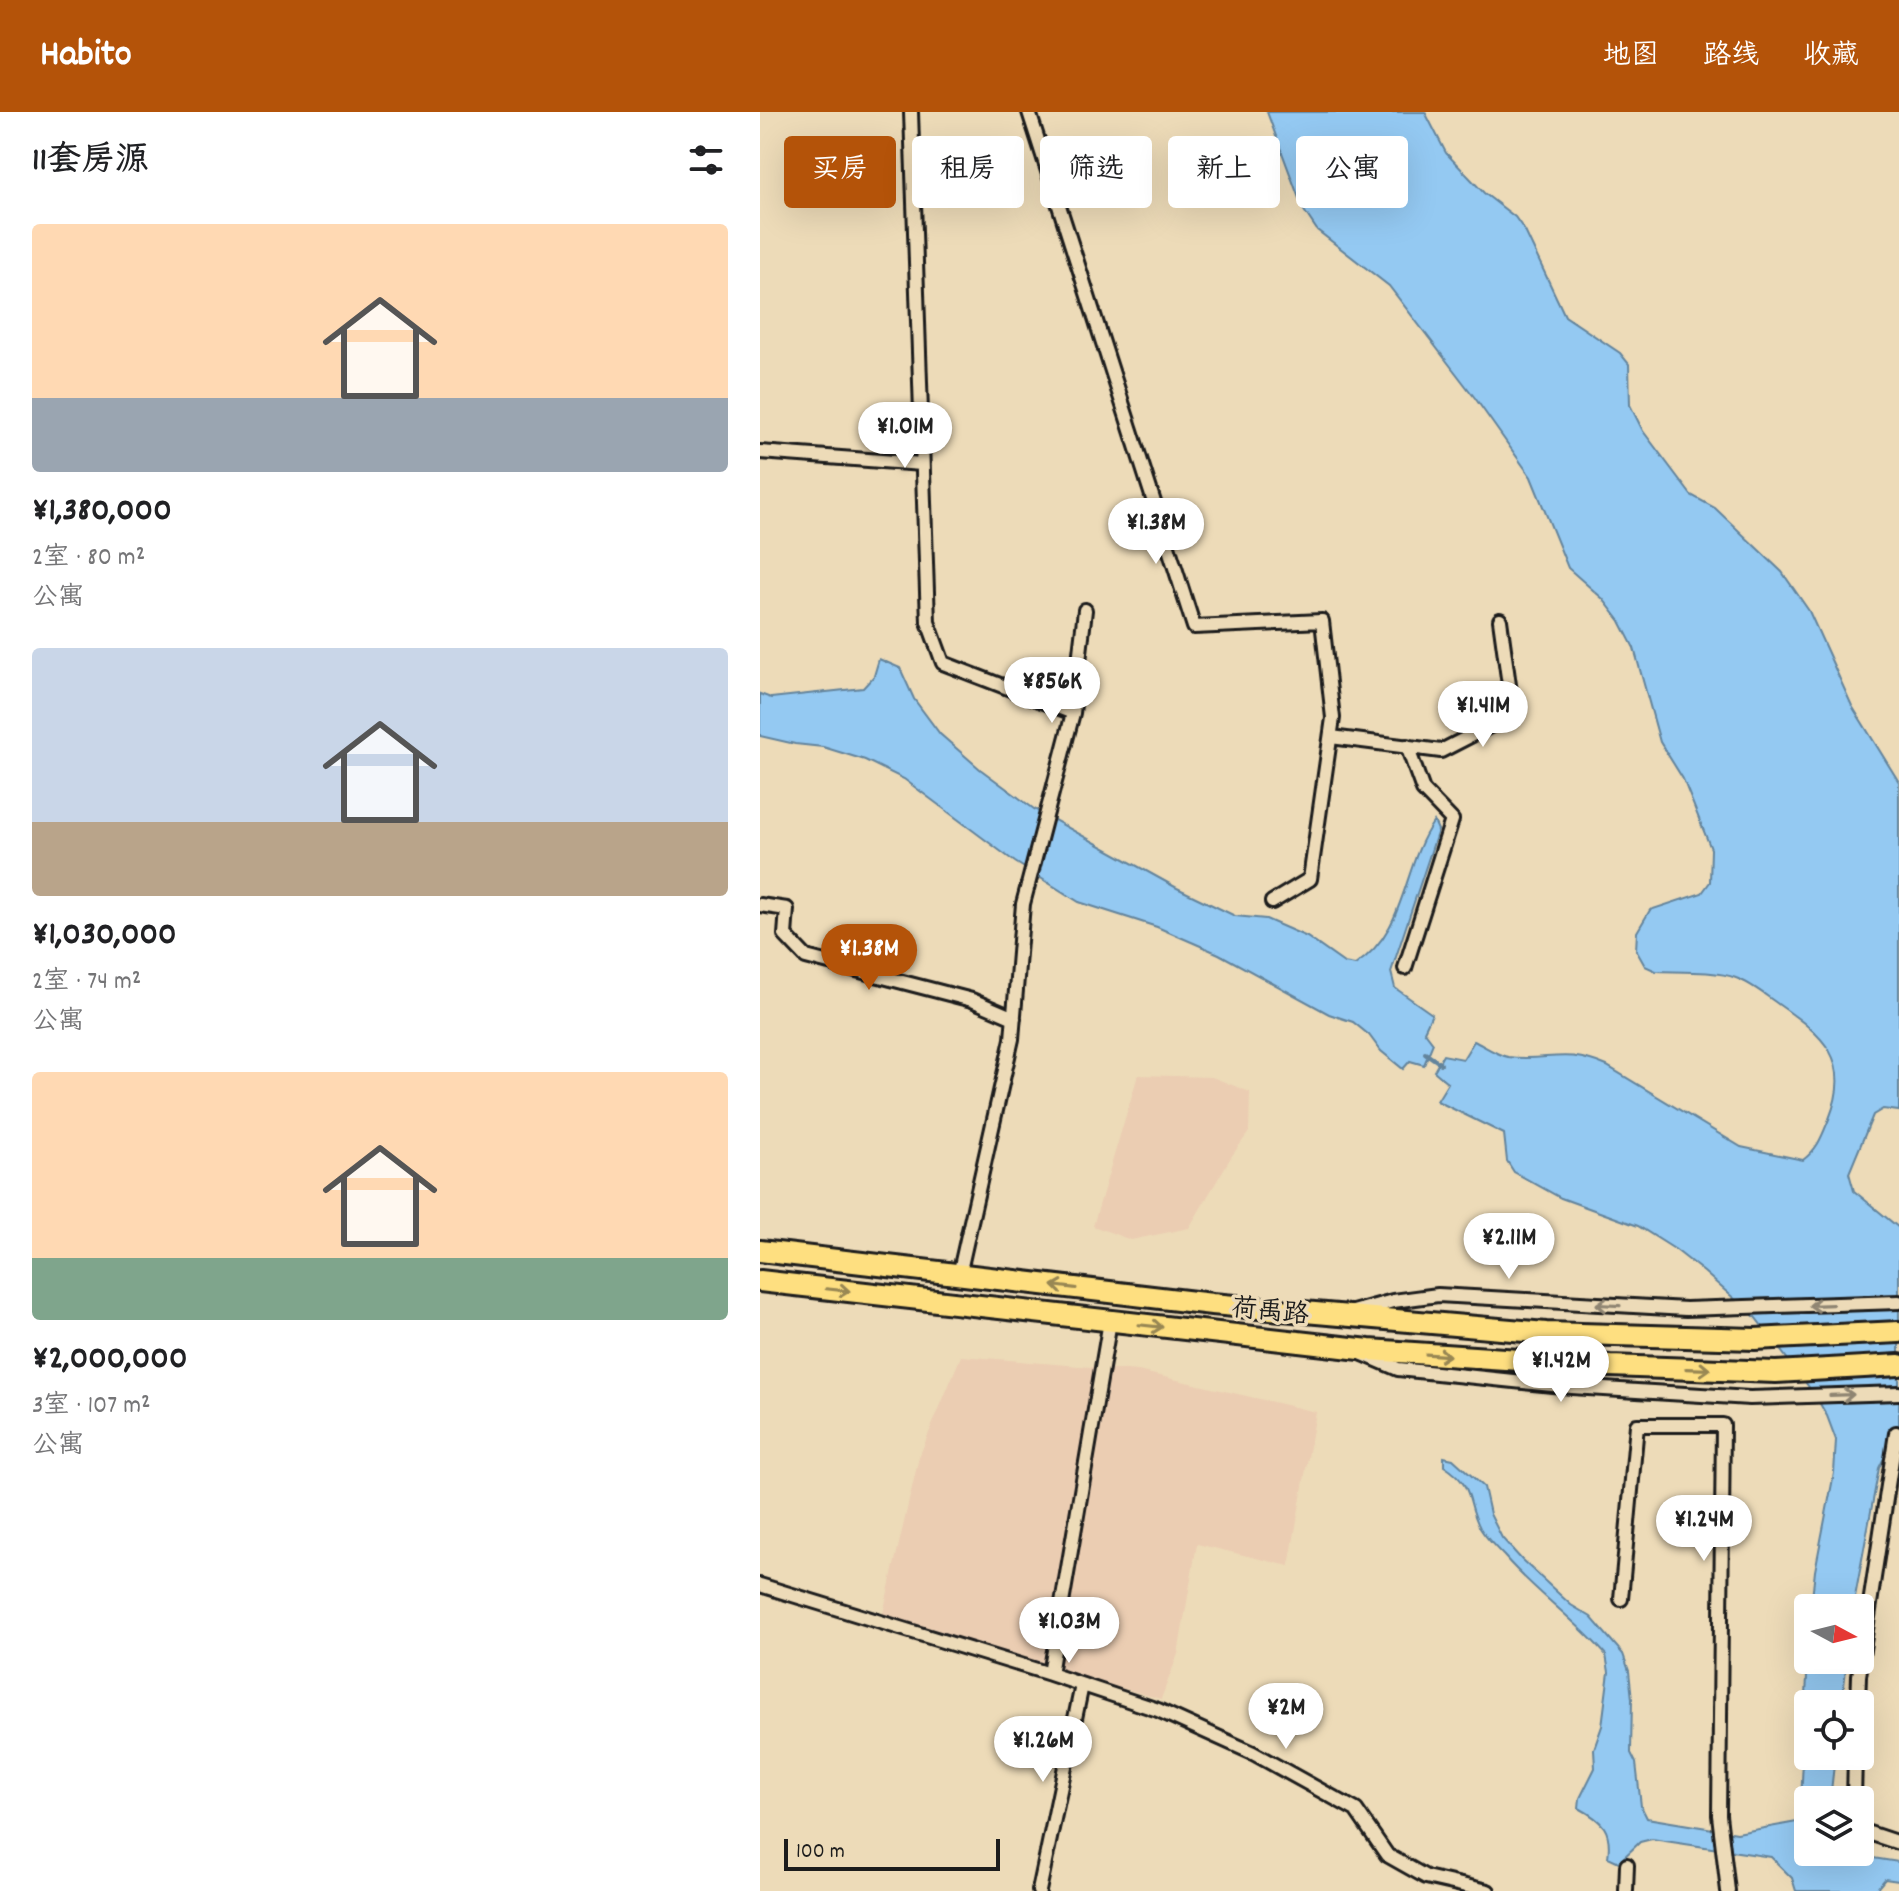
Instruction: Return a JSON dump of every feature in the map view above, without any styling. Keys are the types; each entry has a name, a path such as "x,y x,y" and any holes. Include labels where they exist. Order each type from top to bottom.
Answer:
{"main road":[{"name":"荷禹路","path":"760,1251 1212,1304 1546,1333 1755,1339 1899,1332"},
{"name":"荷禹路","path":"760,1281 1349,1348 1610,1366 1776,1372 1899,1365"}],"street":[{"path":"911,112 928,622 943,663 1073,713"},
{"path":"1029,112 1194,627 1322,621 1333,718 1310,879 1272,902"},
{"path":"760,452 922,464"},
{"path":"959,1275 1012,1039 1023,904 1073,713 1085,610"},
{"path":"1331,737 1441,751 1513,714 1500,620"},
{"path":"1405,968 1452,820 1423,790 1407,746"},
{"path":"760,905 787,909 785,935 806,957 972,1000 1014,1018"},
{"path":"1338,1315 1393,1301 1438,1295 1686,1309 1899,1302"},
{"path":"1050,1674 1110,1321"},
{"path":"1349,1348 1398,1369 1572,1387 1750,1398 1899,1393"},
{"path":"1621,1599 1637,1425 1723,1425 1719,1815 1728,1891"},
{"path":"1858,1690 1896,1433"},
{"path":"760,1585 1158,1710 1253,1753 1356,1810 1387,1855 1426,1877 1488,1891"},
{"path":"1039,1891 1082,1685"},
{"path":"1874,1835 1899,1843"},
{"path":"1626,1891 1627,1865"}],"shaded area":[{"path":"1138,1075 1212,1077 1250,1092 1249,1132 1189,1228 1131,1240 1093,1226"},
{"path":"961,1356 1138,1371 1316,1412 1289,1566 1197,1544 1178,1654 1161,1699 881,1622 919,1457"}],"water":[{"path":"1267,112 1425,112 1446,153 1484,193 1515,217 1525,231 1565,316 1620,353 1629,364 1630,405 1643,431 1691,495 1715,508 1782,572 1809,611 1852,706 1899,782 1899,1111 1883,1109 1873,1115 1849,1173 1854,1191 1899,1228 1899,1428 1879,1468 1856,1594 1813,1594 1834,1473 1836,1440 1815,1395 1755,1317 1676,1250 1638,1226 1561,1198 1514,1172 1507,1161 1504,1134 1437,1101 1448,1083 1434,1071 1443,1055 1463,1059 1474,1041 1508,1057 1579,1057 1607,1066 1741,1147 1803,1160 1816,1147 1824,1131 1836,1098 1838,1081 1836,1065 1821,1039 1752,986 1727,975 1656,971 1645,966 1636,950 1637,932 1650,910 1702,893 1710,882 1711,849 1683,779 1660,742 1634,648 1620,621 1603,599 1568,568 1531,477 1475,398 1389,286 1317,230 1303,208 1408,208 1408,136 1296,136 1296,190 1280,147 1280,136 1276,136"},
{"path":"879,659 900,668 914,699 940,734 980,769 1034,809 1177,888 1235,916 1266,919 1307,937 1344,963 1355,965 1372,951 1385,934 1395,916 1423,839 1434,821 1438,830 1391,972 1395,988 1432,1014 1424,1031 1433,1043 1424,1065 1410,1061 1403,1069 1353,1022 1329,1014 1219,954 1157,927 1079,902 1015,862 904,779 865,760 823,747 760,736 760,694 771,698 863,688 874,676"},
{"path":"1444,1457 1453,1459 1484,1487 1490,1514 1502,1538 1571,1605 1591,1617 1623,1654 1629,1671 1632,1699 1631,1753 1636,1763 1641,1806 1647,1818 1737,1833 1794,1823 1794,1866 1874,1866 1874,1858 1899,1862 1899,1881 1885,1879 1875,1891 1796,1891 1792,1878 1771,1857 1652,1839 1640,1842 1619,1862 1608,1857 1609,1840 1604,1827 1579,1808 1580,1798 1595,1768 1594,1749 1602,1726 1609,1672 1606,1655 1488,1539 1475,1518 1461,1480 1444,1466"},
{"path":"1807,1674 1845,1674 1844,1690 1806,1690"},
{"path":"1803,1770 1833,1770 1832,1786 1802,1786"}],"waterway":[{"path":"1425,1053 1441,1064"}]}
